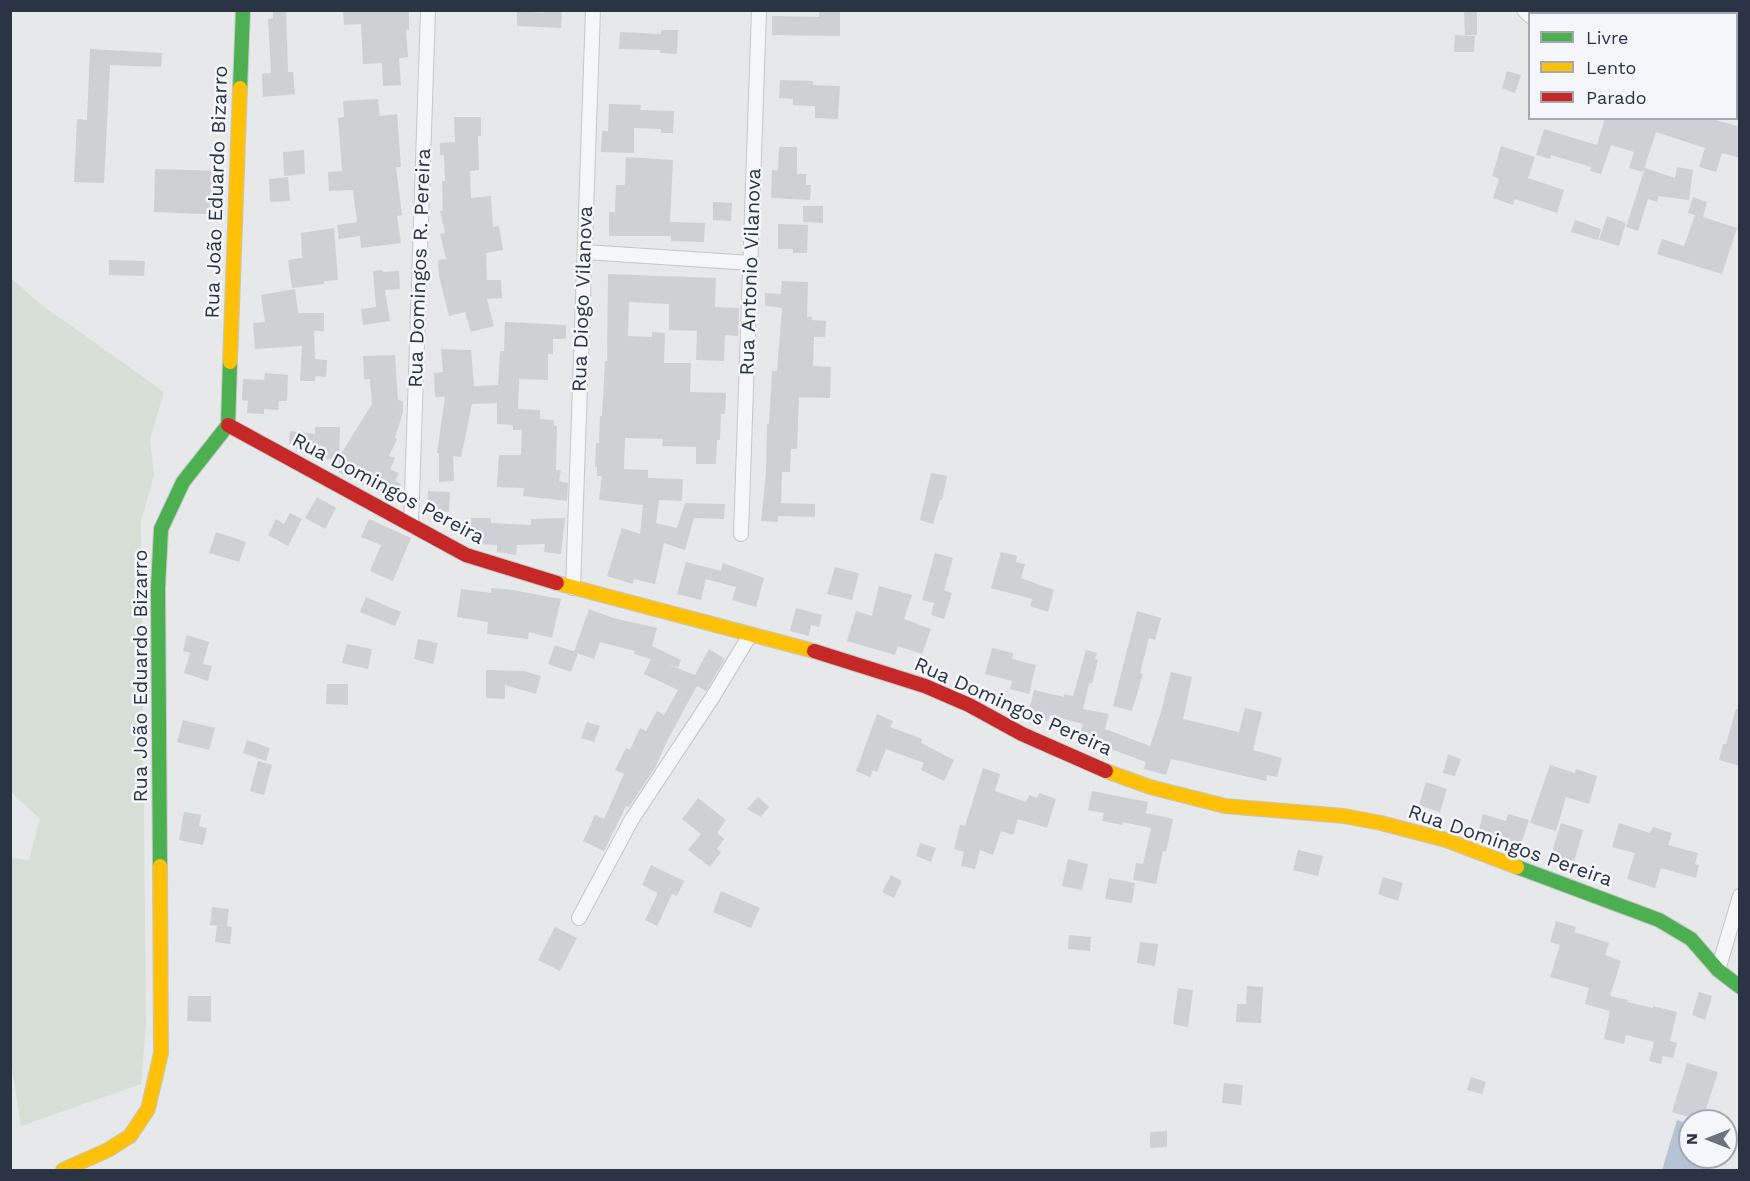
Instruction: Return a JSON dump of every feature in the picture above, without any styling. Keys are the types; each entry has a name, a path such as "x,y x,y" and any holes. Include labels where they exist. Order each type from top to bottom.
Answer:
{"street":[{"name":"Rua João Eduardo Bizarro","path":"63,1170 108,1150 130,1136 148,1109 161,1053 158,600 161,529 183,482 228,425 243,10"},
{"name":"Rua Domingos R. Pereira","path":"411,525 428,10"},
{"name":"Rua Diogo Vilanova","path":"573,588 593,10"},
{"name":"Rua Antonio Vilanova","path":"741,534 759,10"},
{"path":"585,252 751,263"},
{"name":"Rua Domingos Pereira","path":"228,425 466,555 573,588 837,657 925,686 969,705 1022,734 1092,766 1150,787 1225,806 1344,816 1446,840 1659,920 1690,939 1718,970 1740,987"},
{"path":"579,918 632,819 712,698 750,635"},
{"path":"1718,970 1740,896"}],"shaded area":[{"path":"11,278 39,303 164,392 150,439 154,475 141,521 146,1025 141,1084 21,1126 10,1055 11,858 29,860 40,819 11,792"}],"water":[{"path":"1678,1120 1678,1169 1705,1169 1662,1170"}],"building":[{"path":"273,10 286,10 288,72 293,72 295,94 263,97 262,74 271,73 268,19 273,18"},
{"path":"360,10 360,12 409,11 409,30 406,30 408,57 399,58 401,85 383,86 382,63 363,64 361,24 344,25 343,11"},
{"path":"544,10 562,10 561,28 517,26 517,11 544,13"},
{"path":"1464,10 1477,10 1477,35 1465,35"},
{"path":"819,11 840,12 840,36 772,35 772,16 819,17"},
{"path":"661,30 678,30 677,54 660,53 660,50 619,49 620,32 661,34"},
{"path":"1455,35 1475,36 1474,52 1454,52"},
{"path":"90,49 162,53 161,67 110,65 104,183 74,182 77,119 87,120"},
{"path":"1507,71 1521,75 1515,93 1502,88"},
{"path":"780,80 813,81 813,85 840,86 838,119 815,118 815,106 793,105 793,99 779,98"},
{"path":"378,99 380,116 397,114 401,167 396,167 402,215 397,216 401,243 361,248 360,236 339,239 337,225 357,222 353,190 329,191 328,172 342,171 338,118 344,117 343,101"},
{"path":"609,104 641,105 640,110 674,111 673,133 661,133 661,129 634,128 634,153 601,152 602,131 608,131"},
{"path":"454,117 481,117 481,136 478,136 479,170 470,171 471,198 491,196 493,227 499,226 503,250 486,253 487,280 501,280 502,298 487,299 494,326 471,332 465,312 449,316 439,276 438,260 446,259 440,234 445,233 440,211 443,210 442,181 445,181 444,155 440,155 440,143 455,142"},
{"path":"1604,120 1716,120 1740,127 1740,158 1722,153 1716,172 1699,167 1705,148 1656,132 1643,172 1629,168 1634,152 1611,145 1601,174 1590,171 1591,167 1551,155 1550,159 1536,155 1544,129 1597,145"},
{"path":"1501,146 1535,157 1528,178 1564,190 1557,213 1515,199 1513,205 1493,198 1499,179 1492,176"},
{"path":"779,147 797,147 797,174 806,174 806,185 811,185 810,200 771,198 772,170 778,170"},
{"path":"304,150 305,174 284,176 283,152"},
{"path":"626,157 673,160 670,222 705,223 704,242 671,241 671,236 609,236 609,212 615,212 616,185 625,185"},
{"path":"1677,167 1693,170 1689,200 1659,196 1657,202 1648,199 1638,231 1626,227 1645,168 1675,178"},
{"path":"155,169 225,171 224,215 154,212"},
{"path":"288,177 290,201 270,202 269,179"},
{"path":"1693,197 1707,202 1703,217 1737,228 1722,274 1657,254 1662,239 1684,246 1695,215 1688,213"},
{"path":"713,202 732,203 731,221 713,220"},
{"path":"803,206 823,206 823,223 803,222"},
{"path":"1607,216 1626,223 1619,246 1599,240"},
{"path":"1575,220 1601,229 1598,240 1571,232"},
{"path":"778,224 808,225 807,253 793,253 793,249 778,249"},
{"path":"334,228 338,280 292,288 288,260 302,258 301,233"},
{"path":"109,260 145,261 144,276 109,275"},
{"path":"382,270 383,272 399,271 400,289 385,290 390,321 363,325 361,309 376,307 373,271"},
{"path":"608,274 716,278 715,307 739,308 738,336 725,335 724,361 696,360 697,331 669,330 669,304 629,302 628,336 652,337 652,332 665,333 664,363 691,363 690,392 726,393 725,414 721,414 720,440 717,440 716,464 696,464 696,447 662,446 663,439 625,438 624,469 648,470 648,478 683,479 682,501 659,500 656,523 677,528 685,503 725,504 724,519 694,518 685,550 664,543 655,584 634,579 633,584 607,576 622,528 640,534 643,505 599,500 602,476 597,476 597,467 595,467 596,443 599,443 600,416 602,416 605,361 607,361"},
{"path":"782,281 808,282 807,317 812,317 812,320 826,321 825,337 814,337 813,366 831,367 830,398 799,397 797,449 791,449 790,472 782,472 781,503 815,504 815,517 778,516 778,522 761,521 772,371 777,371 782,308 765,306 765,293 781,294"},
{"path":"295,289 298,313 324,313 324,331 314,331 315,359 327,360 326,377 316,376 315,381 300,381 302,346 255,349 253,323 265,322 261,295"},
{"path":"505,322 566,325 566,339 553,339 553,354 548,354 548,380 519,379 518,409 540,410 540,419 554,420 554,426 557,426 556,470 561,470 559,481 568,483 567,501 523,496 524,488 497,487 499,455 521,455 522,430 513,430 513,425 497,424 497,403 472,404 461,457 453,456 454,481 439,482 439,453 437,453 445,397 435,397 434,373 443,372 441,349 471,350 474,386 498,385 500,351 504,351"},
{"path":"395,355 398,400 403,401 403,412 395,438 397,439 389,456 395,458 390,469 399,473 395,481 401,484 393,500 362,484 366,474 339,472 339,457 372,404 370,379 364,379 363,356"},
{"path":"265,373 288,375 287,401 279,401 278,410 264,409 264,414 247,413 248,401 242,400 243,379 264,380"},
{"path":"315,427 340,427 339,459 316,459 315,451 298,450 289,444 290,431 315,434"},
{"path":"931,473 947,476 942,500 940,500 933,524 920,520"},
{"path":"428,491 450,492 449,512 427,511"},
{"path":"317,497 336,508 325,529 305,518"},
{"path":"290,513 302,519 288,546 268,535 276,519 284,524"},
{"path":"471,518 491,518 491,523 531,525 531,519 565,518 561,554 544,552 545,544 517,545 516,555 497,552 497,545 472,544"},
{"path":"369,519 411,538 393,581 370,571 381,545 361,537"},
{"path":"216,532 246,542 239,562 209,553"},
{"path":"1001,552 1017,556 1016,562 1025,564 1021,578 1054,590 1048,612 1030,606 1032,599 991,588"},
{"path":"935,553 953,558 944,590 952,593 944,619 931,615 934,603 922,600"},
{"path":"686,562 721,571 723,563 764,578 756,607 732,600 736,587 706,579 701,600 677,594"},
{"path":"835,567 859,573 852,600 827,594"},
{"path":"879,586 912,595 904,619 931,629 922,654 898,646 895,655 847,641 856,611 872,616"},
{"path":"491,588 561,599 552,638 529,632 528,639 487,634 488,622 457,617 461,589 491,593"},
{"path":"366,597 401,612 395,626 360,612"},
{"path":"796,608 822,615 819,627 811,625 809,636 790,631"},
{"path":"589,609 613,618 657,628 652,646 681,660 678,667 669,665 695,675 709,649 725,659 706,691 697,686 656,766 629,807 626,806 604,851 583,841 595,815 604,819 624,774 615,770 626,748 630,750 640,728 646,731 657,711 664,715 678,690 644,674 651,659 634,654 635,651 600,642 594,659 574,652"},
{"path":"1137,611 1161,618 1155,640 1149,638 1140,673 1143,674 1132,711 1113,706"},
{"path":"187,635 209,642 203,664 212,666 208,681 184,673 190,653 183,651"},
{"path":"418,639 438,643 433,664 414,659"},
{"path":"347,644 372,649 368,669 342,663"},
{"path":"555,645 578,653 571,672 548,664"},
{"path":"992,648 1013,653 1012,659 1036,665 1029,694 1010,689 1012,681 985,674"},
{"path":"1086,650 1097,653 1095,659 1098,660 1092,684 1089,683 1083,709 1109,714 1105,729 1150,746 1171,672 1192,677 1183,719 1239,732 1245,708 1262,712 1253,750 1282,758 1277,777 1267,775 1266,781 1171,759 1166,775 1144,769 1146,762 1108,748 1110,742 1080,735 1083,724 1050,715 1048,721 1028,716 1034,690 1064,697 1064,694 1073,696"},
{"path":"486,670 524,671 541,676 536,694 505,685 505,699 486,698"},
{"path":"327,684 348,684 348,705 326,704"},
{"path":"1736,709 1740,710 1740,766 1719,760"},
{"path":"877,714 893,721 890,727 922,739 921,743 954,760 944,781 921,770 924,763 886,749 877,772 873,770 870,777 856,771"},
{"path":"183,720 215,728 209,750 177,742"},
{"path":"587,722 600,726 594,742 581,738"},
{"path":"247,740 270,748 266,761 243,753"},
{"path":"1448,754 1461,759 1455,776 1443,773"},
{"path":"258,761 272,765 264,795 250,791"},
{"path":"1550,765 1575,773 1576,769 1597,776 1589,804 1566,797 1556,831 1530,823"},
{"path":"983,768 1000,774 995,791 1026,802 1029,795 1037,798 1039,793 1056,799 1047,828 1018,819 1013,835 1001,831 993,855 980,850 975,869 961,866 964,852 954,849 960,825 965,826"},
{"path":"1426,782 1447,789 1440,812 1419,805"},
{"path":"1092,791 1148,802 1146,813 1173,819 1156,884 1133,880 1136,863 1143,864 1151,828 1123,822 1122,825 1102,821 1104,813 1088,810"},
{"path":"758,797 769,807 761,817 747,809"},
{"path":"698,798 726,820 717,833 724,839 717,849 721,852 710,867 688,850 701,834 682,819"},
{"path":"184,812 201,815 199,826 207,828 203,845 179,840"},
{"path":"1483,814 1506,821 1508,814 1529,820 1521,844 1479,829"},
{"path":"1561,823 1583,830 1574,862 1551,855"},
{"path":"1619,823 1650,833 1653,827 1672,833 1668,845 1698,853 1695,864 1699,865 1696,878 1661,868 1655,888 1627,879 1635,853 1612,847"},
{"path":"920,843 936,848 931,862 916,856"},
{"path":"1298,850 1323,856 1318,876 1293,870"},
{"path":"1068,859 1088,864 1082,890 1062,886"},
{"path":"651,865 684,881 677,896 672,894 657,926 645,920 658,893 642,885"},
{"path":"891,875 902,881 894,898 882,892"},
{"path":"1383,877 1403,883 1398,901 1378,894"},
{"path":"1109,878 1135,883 1132,903 1105,899"},
{"path":"721,891 760,908 751,928 713,912"},
{"path":"212,907 229,909 227,926 232,927 230,944 215,942 217,925 210,925"},
{"path":"1556,921 1576,927 1574,932 1609,943 1605,955 1621,961 1610,996 1628,1000 1627,1002 1677,1012 1670,1041 1677,1043 1673,1058 1663,1056 1661,1064 1649,1061 1654,1042 1626,1035 1624,1044 1604,1039 1610,1011 1585,1004 1589,988 1550,977 1560,945 1550,942"},
{"path":"555,927 577,938 560,971 538,960"},
{"path":"1069,935 1091,937 1090,951 1068,949"},
{"path":"1140,942 1158,944 1155,966 1137,963"},
{"path":"1247,986 1263,987 1261,1023 1236,1022 1237,1004 1246,1004"},
{"path":"1178,988 1193,990 1188,1027 1173,1024"},
{"path":"1699,992 1712,996 1705,1020 1692,1015"},
{"path":"188,996 211,996 211,1022 187,1021"},
{"path":"1687,1063 1718,1072 1706,1109 1678,1109 1678,1114 1672,1112"},
{"path":"1471,1077 1486,1082 1482,1094 1467,1090"},
{"path":"1224,1083 1243,1085 1241,1105 1222,1103"},
{"path":"1167,1131 1167,1147 1150,1148 1150,1132"}],"traffic: fast":[{"path":"240,88 243,10"},
{"path":"160,866 158,588 161,529 183,482 228,425 230,362"},
{"path":"1517,867 1659,920 1691,939 1718,970 1740,987"}],"traffic: slow":[{"path":"230,362 240,88"},
{"path":"557,583 814,651"},
{"path":"1106,771 1150,787 1225,806 1344,816 1381,823 1446,840 1517,867"},
{"path":"63,1170 108,1150 130,1136 148,1109 161,1053 160,866"}],"traffic: jam":[{"path":"228,425 466,555 557,583"},
{"path":"814,651 925,686 969,705 1022,734 1106,771"}]}
